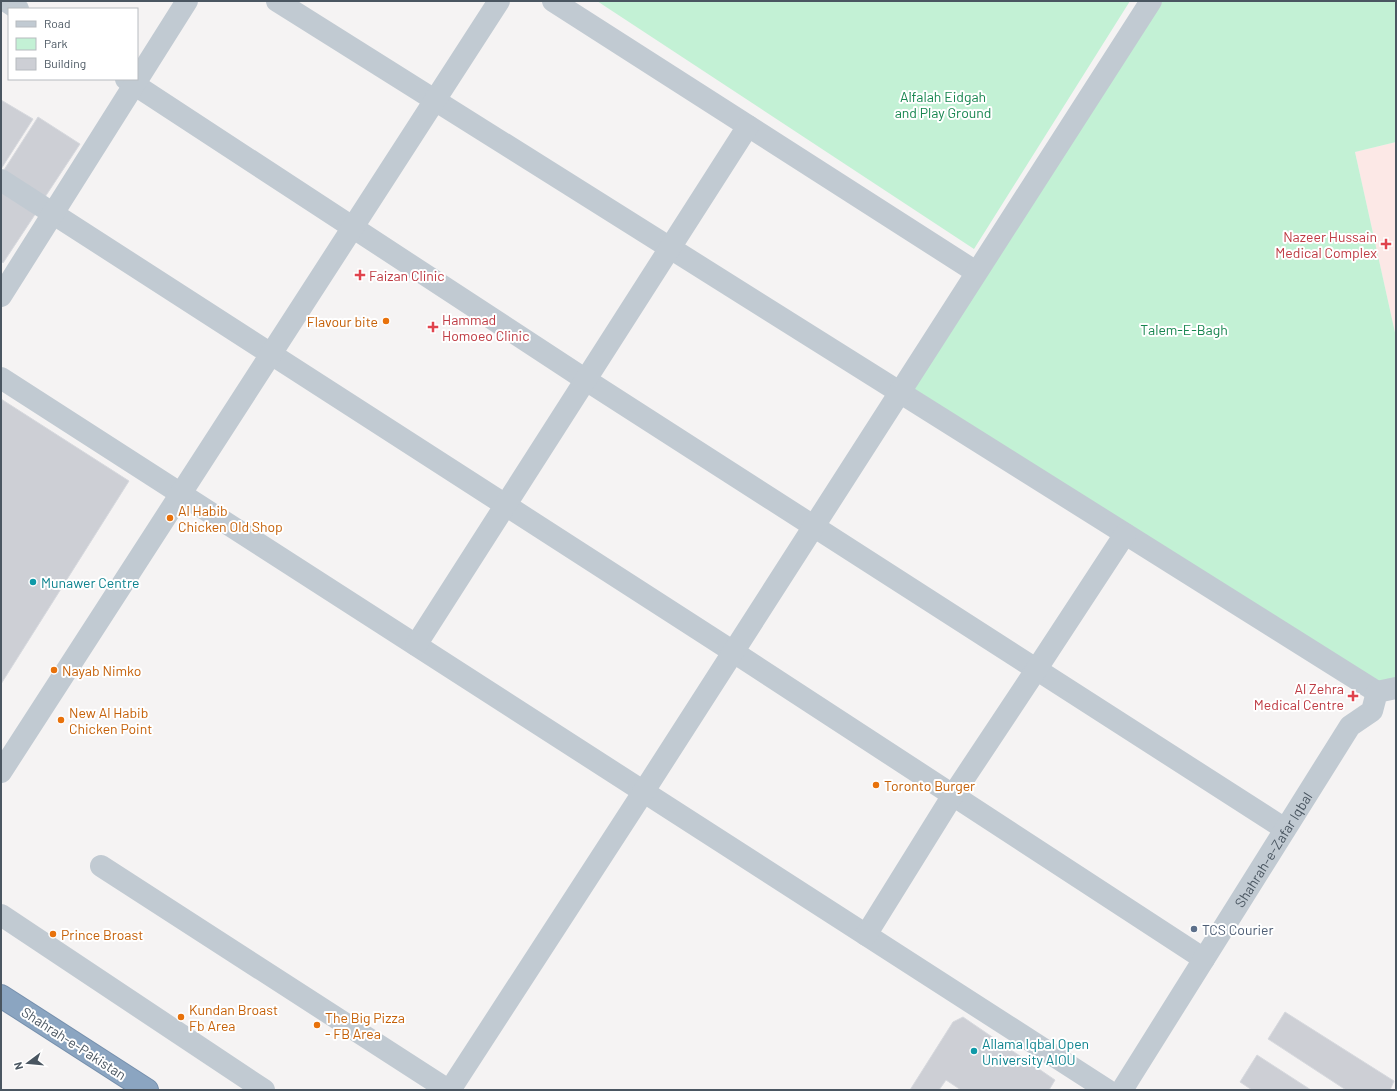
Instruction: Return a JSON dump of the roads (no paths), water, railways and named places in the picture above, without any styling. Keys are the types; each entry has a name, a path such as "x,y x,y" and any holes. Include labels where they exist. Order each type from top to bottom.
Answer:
{"highway":[{"name":"Shahrah-e-Pakistan","path":"1,996 146,1090"}],"street":[{"path":"6,1 16,8"},
{"path":"138,71 187,1"},
{"path":"277,1 1125,534 1386,690"},
{"path":"1,772 499,1"},
{"path":"553,1 976,272"},
{"path":"101,866 449,1090 644,790 732,651 814,527 899,392 1151,1"},
{"path":"1,296 53,213 130,82 586,380 1286,829"},
{"path":"416,645 748,126"},
{"path":"1,180 732,651 1204,959"},
{"path":"1,378 644,790 1107,1090"},
{"path":"866,935 953,795 1125,534"},
{"name":"Shahrah-e-Zafar Iqbal","path":"1122,1090 1350,726 1372,711 1386,690"},
{"path":"1,915 264,1090"}],"place":[{"name":"Nazeer Hussain Medical Complex","path":"1386,244"},
{"name":"Faizan Clinic","path":"360,275"},
{"name":"Flavour bite","path":"386,321"},
{"name":"Hammad Homoeo Clinic","path":"433,327"},
{"name":"Al Habib Chicken Old Shop","path":"170,518"},
{"name":"Munawer Centre","path":"33,582"},
{"name":"Nayab Nimko","path":"54,670"},
{"name":"Al Zehra Medical Centre","path":"1353,696"},
{"name":"New Al Habib Chicken Point","path":"61,720"},
{"name":"Toronto Burger","path":"876,785"},
{"name":"TCS Courier","path":"1194,929"},
{"name":"Prince Broast","path":"53,934"},
{"name":"Kundan Broast Fb Area","path":"181,1017"},
{"name":"The Big Pizza - FB Area","path":"317,1025"},
{"name":"Allama Iqbal Open University AIOU","path":"974,1051"}],"park label":[{"name":"Alfalah Eidgah and Play Ground","path":"943,104"},
{"name":"Talem-E-Bagh","path":"1184,329"}]}
